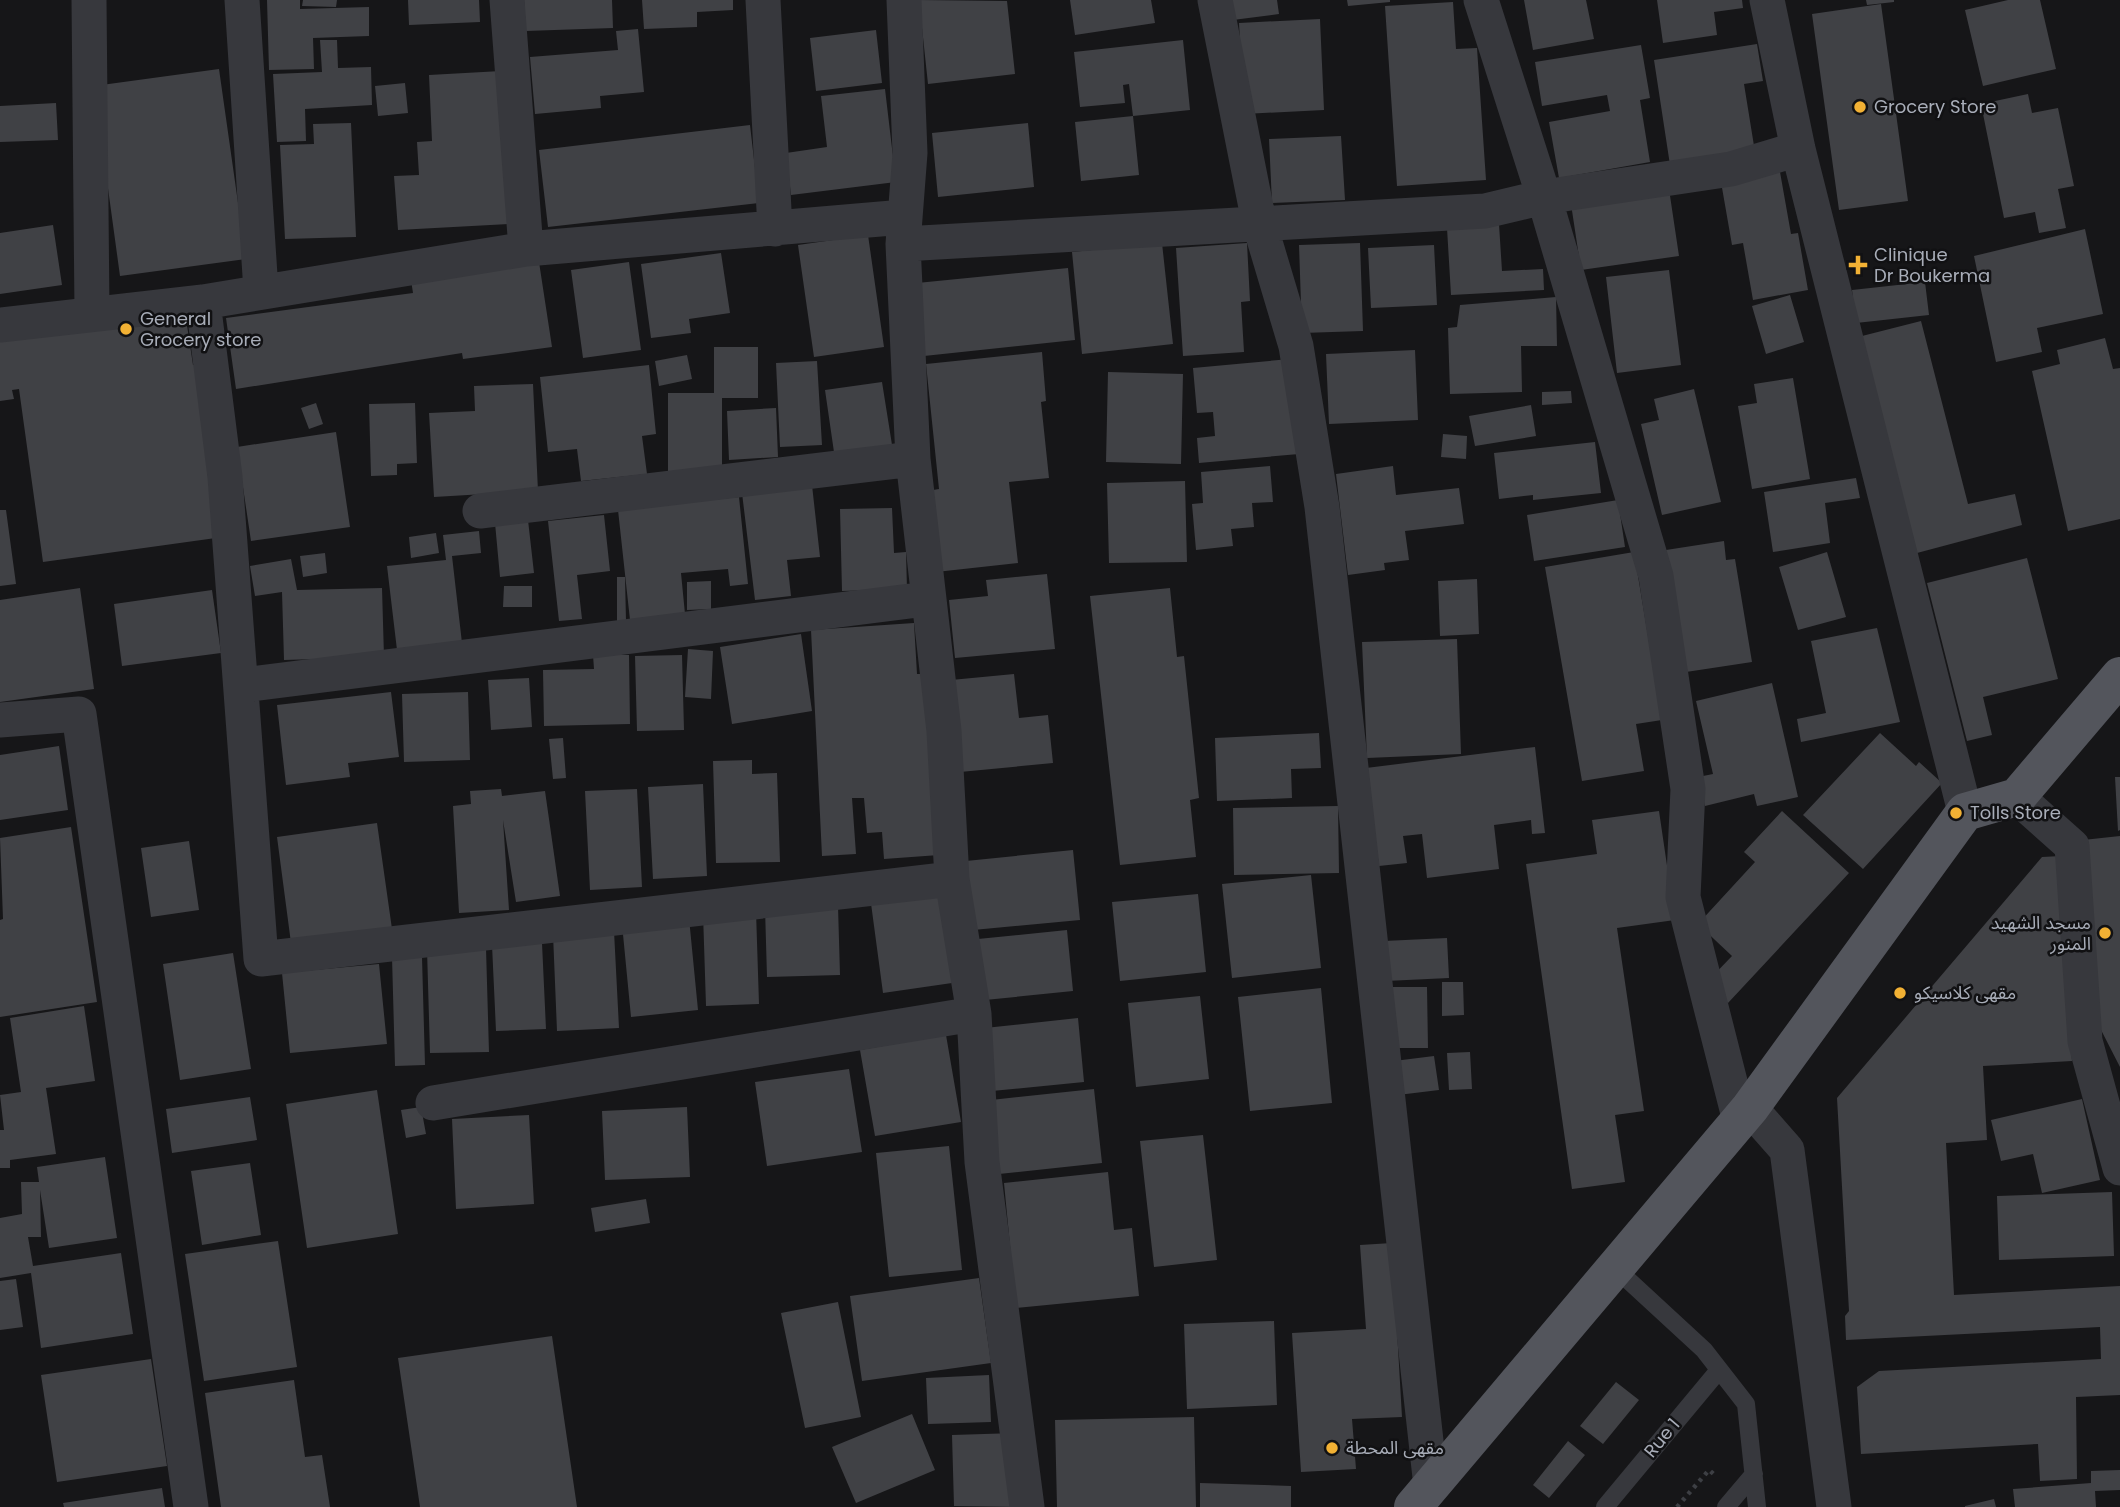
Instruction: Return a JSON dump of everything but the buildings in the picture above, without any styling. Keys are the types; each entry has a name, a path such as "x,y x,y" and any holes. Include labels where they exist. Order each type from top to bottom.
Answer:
{"main road":[{"path":"1422,1497 1745,1114 1965,812 2017,797 2120,676"}],"street":[{"path":"89,0 92,313"},
{"path":"242,0 261,290"},
{"path":"507,0 526,249"},
{"path":"764,0 775,229"},
{"path":"904,0 910,153 903,230 913,458 926,599 944,731 952,879 974,1014 982,1162 1027,1507"},
{"path":"1215,0 1259,222 1296,346 1322,507 1422,1497"},
{"path":"1481,0 1544,197 1656,576 1688,789 1684,897 1745,1114 1787,1150 1834,1507"},
{"path":"1767,0 1798,149 1965,812"},
{"path":"0,326 92,313 203,302 261,290 526,249 775,229 903,230 1259,222 1485,211 1544,197 1731,169 1798,149"},
{"path":"203,302 225,477 243,685 261,959 952,879"},
{"path":"480,511 913,458"},
{"path":"243,685 926,599"},
{"path":"0,720 79,714 191,1507"},
{"path":"2017,797 2072,846 2085,1041 2120,1168"},
{"path":"433,1103 974,1014"}],"lane":[{"path":"1615,1268 1704,1350 1746,1404 1757,1507"},
{"name":"Rue 1","path":"1605,1507 1719,1370"},
{"path":"1726,1507 1754,1474"}],"place":[{"name":"Grocery Store","path":"1860,107"},
{"name":"Clinique Dr Boukerma","path":"1858,265"},
{"name":"General Grocery store","path":"126,329"},
{"name":"Tolls Store","path":"1956,813"},
{"name":"مسجد الشهيد المنور","path":"2105,933"},
{"name":"مقهى كلاسيكو","path":"1900,993"},
{"name":"مقهى المحطة","path":"1332,1448"}]}
